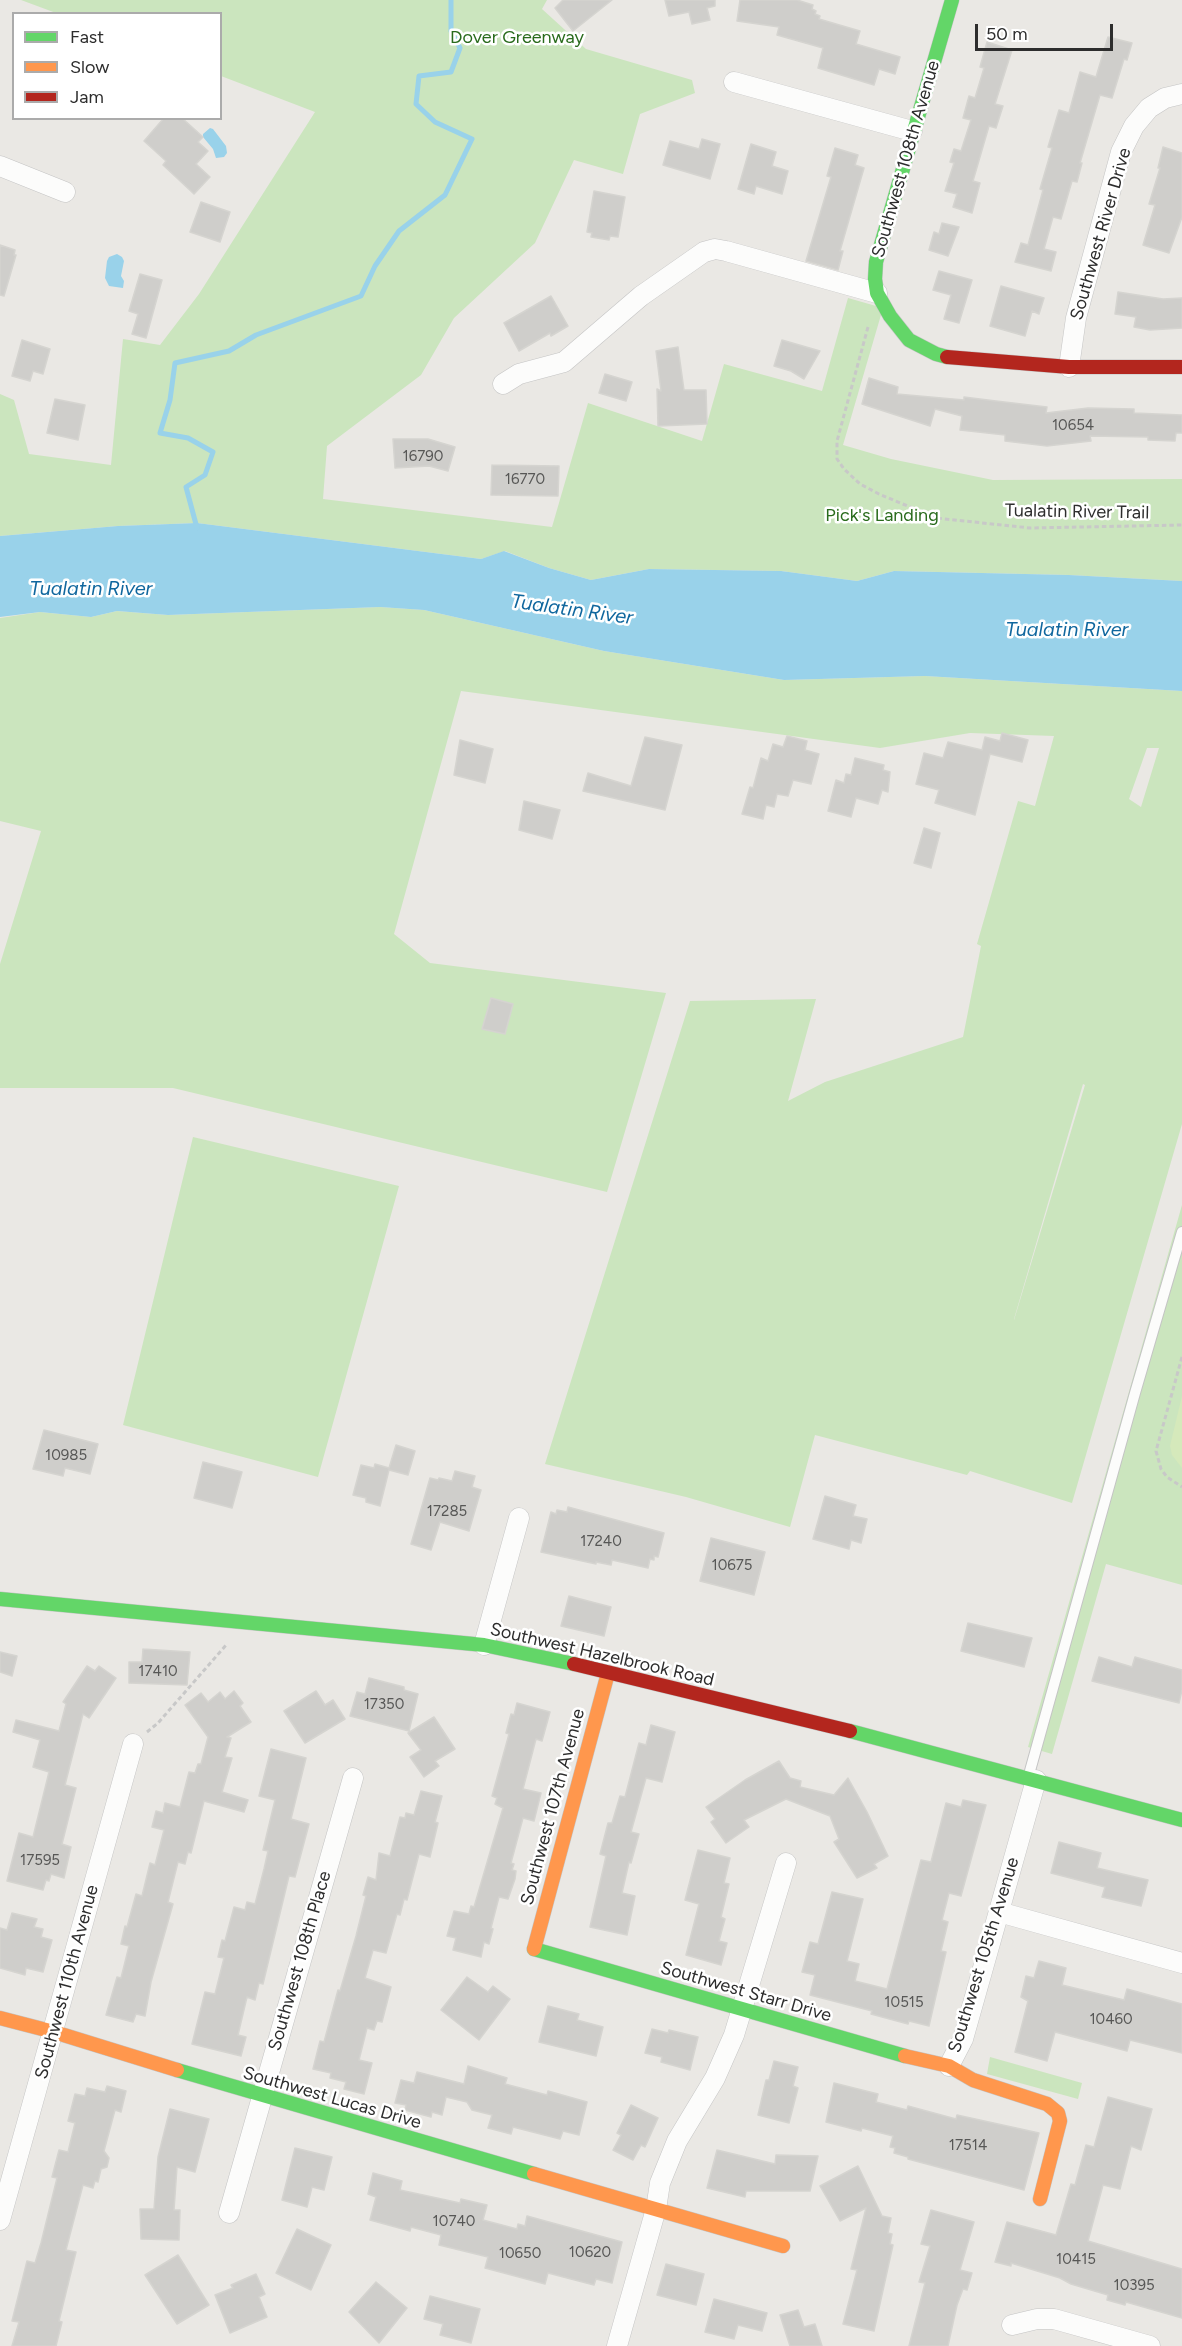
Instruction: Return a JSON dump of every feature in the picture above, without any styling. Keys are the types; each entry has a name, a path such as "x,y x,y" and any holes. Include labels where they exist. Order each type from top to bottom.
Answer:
{"street":[{"name":"Southwest 108th Avenue","path":"877,293 876,262 912,131 952,0"},
{"path":"734,82 912,131"},
{"name":"Southwest River Drive","path":"1069,367 1076,318 1121,152 1134,126 1149,108 1165,98 1182,94"},
{"path":"0,166 65,192"},
{"path":"504,384 519,374 564,362 641,296 704,252 715,249 877,293 890,316 909,340 936,354 1069,367 1182,367"},
{"path":"483,1645 519,1518"},
{"name":"Southwest Hazelbrook Road","path":"0,1599 231,1619 483,1645 541,1656 818,1724 1182,1820"},
{"name":"Southwest 107th Avenue","path":"534,1950 608,1673"},
{"name":"Southwest 110th Avenue","path":"0,2220 5,2185 54,2032 133,1744"},
{"name":"Southwest 108th Place","path":"229,2214 353,1778"},
{"name":"Southwest 105th Avenue","path":"1032,1779 999,1912 963,2039 949,2066 973,2080 1047,2104 1058,2113 1060,2121 1040,2199"},
{"path":"617,2346 656,2209 660,2183 676,2141 715,2078 743,2011 786,1863"},
{"path":"999,1912 1182,1963"},
{"name":"Southwest Starr Drive","path":"534,1950 918,2060 949,2066"},
{"name":"Southwest Lucas Drive","path":"0,2018 783,2246"},
{"path":"1012,2325 1037,2319 1054,2319 1149,2346"}],"lane":[{"path":"1032,1779 1135,1393 1182,1232"}],"path":[{"name":"Tualatin River Trail","path":"868,326 837,441 837,459 860,484 936,518 1030,528 1182,525"},
{"path":"1182,1357 1156,1451 1161,1469 1167,1477 1182,1486"},
{"path":"133,1744 159,1724 231,1639 231,1619"}],"green space":[{"path":"21,0 547,0 542,9 586,49 692,80 695,93 640,114 623,174 574,160 535,243 454,318 421,375 327,446 323,499 552,527 588,403 702,441 724,364 822,391 848,298 883,308 843,445 891,459 993,480 1182,479 1182,581 1069,575 894,571 857,581 781,571 649,569 591,580 549,568 505,551 481,559 197,523 118,526 0,536 0,394 14,400 29,454 111,465 123,339 160,345 199,294 315,112 222,76 222,12 53,12"},
{"path":"380,607 424,610 604,651 784,680 925,676 1182,691 1182,1124 1072,1503 970,1471 967,1475 815,1435 790,1527 686,1497 545,1464 690,1001 816,999 788,1101 825,1082 963,1037 981,946 977,944 1018,801 1035,806 1054,736 970,733 880,748 461,691 394,934 430,963 666,993 607,1192 173,1088 0,1088 0,964 41,831 0,821 0,618 40,612 91,617 117,611 168,615","holes":["1147,748 1159,748 1141,807 1129,799","1083,1084 1085,1085 1014,1320 1014,1319"]},
{"path":"193,1137 399,1186 318,1477 123,1425"},
{"path":"1182,1205 1182,1585 1106,1564 1052,1754 1028,1747"},
{"path":"1182,1396 1182,1468 1172,1455 1170,1446"},
{"path":"990,2057 1082,2083 1078,2099 987,2074"}],"water":[{"path":"210,128 226,146 227,153 224,157 216,158 213,149 203,137 203,134"},
{"path":"117,254 124,261 121,276 124,281 123,288 109,286 105,278 109,257"},
{"name":"Tualatin River","path":"197,523 481,559 504,551 549,568 591,580 649,569 781,571 857,581 894,571 1069,575 1182,581 1182,691 925,676 784,680 604,651 424,610 380,607 168,615 117,611 91,617 40,612 0,617 0,536 118,526"}],"building":[{"path":"563,0 612,0 573,31 555,8"},
{"path":"665,0 715,0 715,6 707,8 710,20 692,24 689,12 669,16"},
{"path":"740,0 797,0 813,5 812,9 820,16 819,19 860,31 856,44 900,57 895,74 879,69 874,85 818,68 823,48 777,35 779,27 737,21"},
{"path":"1108,37 1132,43 1127,60 1124,59 1112,98 1100,95 1080,163 1082,163 1077,182 1072,181 1061,219 1053,217 1044,249 1056,252 1051,271 1015,262 1021,243 1028,245 1043,190 1040,189 1052,148 1048,147 1059,110 1069,113 1080,72 1096,77"},
{"path":"987,42 1012,50 995,104 1003,106 996,128 989,126 973,181 980,183 972,213 953,207 957,194 945,191 954,163 950,162 954,149 961,151 971,120 963,118 969,96 975,98 984,68 980,67"},
{"path":"162,120 184,120 203,137 198,142 208,151 196,164 210,177 194,194 163,165 166,161 144,141"},
{"path":"702,139 720,144 710,179 663,165 670,141 699,149"},
{"path":"751,144 776,152 772,166 788,171 782,194 756,186 754,194 738,189"},
{"path":"1163,147 1182,153 1182,217 1169,253 1143,245 1155,205 1149,204 1160,168 1158,168"},
{"path":"835,148 858,155 855,165 864,168 840,251 843,251 838,270 806,261 831,177 827,176"},
{"path":"594,191 625,197 618,237 610,236 609,240 591,237 592,233 587,232"},
{"path":"201,202 230,212 220,242 190,232"},
{"path":"942,223 959,227 948,256 929,250 934,232 939,234"},
{"path":"0,245 15,250 14,255 16,255 4,296 0,295"},
{"path":"939,271 972,280 959,323 944,319 951,295 933,290"},
{"path":"140,274 162,280 146,338 132,334 138,314 129,311"},
{"path":"1001,286 1044,298 1039,314 1032,311 1025,336 990,326"},
{"path":"1118,292 1163,299 1182,298 1182,328 1150,330 1134,327 1136,317 1115,314"},
{"path":"551,296 568,326 551,336 550,333 519,351 504,323"},
{"path":"22,340 50,349 43,374 33,371 30,381 12,376"},
{"path":"782,340 820,351 804,379 791,371 774,366"},
{"path":"678,347 684,390 706,390 707,424 658,426 657,389 661,391 656,351"},
{"path":"605,374 632,382 626,401 599,393"},
{"path":"869,378 898,387 897,394 964,400 964,397 1047,407 1046,413 1088,408 1134,409 1134,413 1182,415 1182,433 1176,433 1175,441 1148,440 1148,437 1090,436 1091,441 1047,446 1005,441 1005,435 960,430 962,416 935,409 930,426 862,404"},
{"path":"55,399 85,405 78,440 47,433"},
{"path":"393,439 428,439 455,447 448,471 429,466 395,468"},
{"path":"492,465 559,466 558,496 491,495"},
{"path":"1002,733 1028,740 1022,762 990,754 975,815 935,803 939,790 916,784 924,753 943,758 948,742 982,750 985,737 1000,741"},
{"path":"787,736 807,741 805,750 819,754 811,784 793,780 788,796 777,794 774,807 766,805 763,819 742,814 750,787 753,788 761,758 768,761 773,744 783,747"},
{"path":"645,737 682,745 665,810 583,791 588,773 631,786"},
{"path":"460,740 493,749 485,783 454,775"},
{"path":"855,758 884,765 883,770 890,772 888,792 882,790 878,804 856,798 851,817 828,811 836,780 844,783 846,774 851,775"},
{"path":"524,801 560,810 552,839 519,830"},
{"path":"924,828 940,833 931,868 914,863"},
{"path":"491,998 513,1004 505,1034 482,1029"},
{"path":"44,1430 98,1444 90,1474 65,1468 63,1476 33,1469"},
{"path":"396,1445 415,1451 408,1475 389,1470 380,1506 366,1502 366,1498 353,1495 361,1465 374,1468 375,1464 389,1468"},
{"path":"203,1462 242,1472 232,1508 194,1498"},
{"path":"455,1471 475,1476 472,1487 481,1490 469,1531 440,1522 431,1550 411,1544 430,1478 452,1481"},
{"path":"825,1496 856,1505 853,1516 867,1519 861,1543 851,1540 849,1549 813,1539"},
{"path":"568,1507 664,1533 658,1557 654,1556 654,1560 650,1559 648,1568 612,1560 611,1565 596,1562 596,1564 541,1552 551,1512 556,1514 557,1510 567,1512"},
{"path":"711,1538 765,1552 754,1595 700,1581"},
{"path":"569,1596 611,1607 604,1636 561,1626"},
{"path":"968,1623 1032,1638 1024,1667 961,1651"},
{"path":"143,1649 190,1652 187,1685 129,1683 129,1662 142,1662"},
{"path":"0,1652 17,1656 12,1676 0,1672"},
{"path":"1099,1657 1132,1667 1135,1657 1182,1670 1182,1690 1179,1703 1092,1681"},
{"path":"87,1666 95,1671 99,1666 116,1678 89,1718 83,1714 65,1785 76,1788 62,1844 71,1847 64,1878 51,1874 43,1890 7,1881 19,1833 33,1837 49,1772 33,1767 40,1740 13,1732 16,1720 59,1731 66,1704 63,1702"},
{"path":"369,1678 404,1687 404,1690 418,1694 409,1731 350,1716 357,1692 365,1694"},
{"path":"234,1691 243,1703 240,1706 251,1722 227,1737 231,1738 225,1757 232,1758 222,1792 248,1800 244,1812 204,1801 191,1853 188,1852 185,1864 178,1862 168,1902 173,1904 151,1982 145,2016 136,2014 133,2022 106,2015 117,1977 121,1978 129,1946 121,1944 125,1926 127,1927 136,1894 142,1896 150,1863 155,1865 164,1830 152,1827 156,1811 163,1813 165,1803 180,1807 189,1772 195,1773 198,1764 201,1764 208,1737 185,1705 201,1693 208,1702 220,1692 225,1699"},
{"path":"316,1691 325,1705 333,1700 345,1719 305,1743 284,1711"},
{"path":"517,1703 550,1712 542,1741 536,1739 523,1789 541,1793 534,1821 523,1818 511,1863 514,1864 512,1870 516,1871 515,1879 508,1899 499,1897 489,1944 484,1942 481,1957 453,1950 456,1938 447,1936 454,1911 469,1914 471,1906 474,1907 503,1808 495,1804 497,1798 492,1796 509,1734 506,1733 511,1714 514,1715"},
{"path":"434,1717 455,1749 435,1761 439,1766 424,1777 410,1757 421,1750 408,1733"},
{"path":"651,1725 675,1732 662,1782 646,1778 631,1832 639,1834 631,1863 629,1862 622,1893 635,1896 627,1935 590,1927 606,1856 600,1854 608,1823 612,1823 620,1796 625,1797 639,1743 646,1745"},
{"path":"271,1749 306,1758 291,1819 309,1824 295,1877 289,1876 263,1984 259,1983 255,2000 247,1997 238,2035 246,2037 241,2056 192,2044 205,1992 215,1994 224,1958 218,1957 234,1907 245,1910 247,1902 255,1904 268,1851 263,1850 275,1800 259,1796"},
{"path":"779,1761 790,1778 801,1781 800,1787 834,1795 848,1778 888,1856 874,1864 877,1868 857,1878 834,1842 839,1839 830,1816 786,1799 744,1820 749,1827 726,1843 711,1822 715,1819 706,1807 745,1780"},
{"path":"421,1791 442,1796 435,1822 438,1823 430,1857 419,1854 407,1900 404,1899 400,1915 397,1914 386,1953 373,1950 365,1978 391,1987 382,2022 377,2021 374,2030 367,2028 359,2060 372,2063 364,2094 344,2089 346,2082 330,2078 331,2073 313,2069 320,2041 324,2042 356,1936 366,1896 363,1895 368,1877 376,1880 379,1853 390,1856 400,1817 405,1818 406,1813 414,1815"},
{"path":"963,1800 986,1805 961,1896 949,1893 942,1920 948,1922 941,1951 946,1952 929,2026 909,2021 908,2024 871,2014 872,2011 810,1995 815,1975 802,1972 810,1942 818,1944 832,1892 863,1899 847,1961 859,1964 855,1981 887,1989 921,1860 931,1862 946,1803 961,1807"},
{"path":"1059,1842 1101,1853 1097,1868 1148,1880 1141,1906 1102,1897 1105,1887 1051,1873"},
{"path":"698,1850 730,1858 724,1883 729,1884 721,1917 725,1919 719,1941 727,1943 721,1965 686,1955 699,1904 685,1900"},
{"path":"12,1913 37,1919 34,1927 43,1929 41,1937 52,1940 43,1972 26,1968 25,1975 0,1968 0,1928 7,1930"},
{"path":"1039,1961 1066,1968 1062,1985 1124,2000 1127,1989 1182,2004 1182,2053 1130,2040 1127,2051 1055,2032 1047,2061 1015,2052 1028,2001 1021,1997 1026,1976 1034,1978"},
{"path":"467,1977 488,1992 493,1986 510,1999 479,2040 441,2010"},
{"path":"548,2006 579,2014 577,2020 603,2027 596,2056 539,2042"},
{"path":"652,2029 668,2033 669,2030 698,2037 690,2070 661,2062 662,2057 645,2053"},
{"path":"774,2061 798,2067 793,2086 798,2088 789,2123 758,2115 766,2080 769,2080"},
{"path":"468,2066 507,2078 505,2084 547,2095 548,2091 587,2102 579,2135 563,2131 560,2139 513,2127 511,2134 488,2128 492,2115 472,2110 467,2102 446,2097 442,2115 432,2112 431,2117 405,2110 406,2105 395,2103 401,2080 414,2083 417,2072 464,2084"},
{"path":"834,2083 878,2094 876,2102 907,2110 908,2106 956,2119 957,2115 1039,2133 1024,2190 908,2159 908,2157 894,2153 895,2148 890,2147 893,2136 826,2122"},
{"path":"107,2086 126,2091 121,2112 115,2110 104,2151 109,2158 107,2167 101,2169 98,2182 95,2181 93,2188 83,2185 66,2250 76,2252 59,2321 62,2322 56,2346 12,2346 19,2322 12,2321 27,2261 35,2263 41,2243 57,2178 52,2177 59,2150 68,2152 75,2123 68,2121 75,2094 85,2096 87,2088 105,2092"},
{"path":"1108,2097 1152,2109 1141,2150 1131,2146 1120,2189 1103,2185 1088,2241 1182,2269 1182,2318 1126,2302 1125,2305 1107,2300 1108,2295 1071,2284 1060,2278 1011,2263 1011,2266 995,2262 1007,2222 1056,2235 1071,2184 1075,2185 1086,2145 1094,2147"},
{"path":"631,2105 658,2118 645,2147 641,2145 633,2160 613,2150 621,2135 617,2133"},
{"path":"170,2109 209,2119 195,2172 177,2167 174,2210 180,2210 179,2240 141,2239 140,2209 154,2209 158,2157"},
{"path":"295,2148 332,2157 324,2190 312,2187 307,2207 282,2200"},
{"path":"717,2150 775,2164 776,2155 818,2156 810,2191 746,2191 745,2197 707,2188"},
{"path":"858,2166 882,2216 891,2218 888,2233 892,2234 890,2244 893,2245 874,2331 843,2324 857,2270 851,2269 866,2208 840,2221 820,2186"},
{"path":"373,2173 402,2181 400,2190 460,2203 461,2199 487,2205 483,2220 517,2229 518,2224 525,2226 527,2216 622,2242 612,2283 596,2279 594,2285 548,2273 545,2284 485,2268 488,2257 439,2245 441,2235 411,2227 410,2231 370,2220 376,2197 368,2194"},
{"path":"931,2210 974,2222 960,2270 972,2273 967,2290 963,2289 957,2305 948,2346 909,2346 925,2283 919,2282 930,2246 921,2244"},
{"path":"297,2229 331,2245 311,2290 276,2273"},
{"path":"178,2255 209,2305 177,2324 145,2275"},
{"path":"666,2264 704,2274 696,2305 657,2295"},
{"path":"256,2274 265,2294 259,2297 267,2317 230,2333 215,2295 233,2288 231,2285"},
{"path":"376,2282 407,2308 379,2343 349,2312"},
{"path":"430,2296 480,2309 471,2343 440,2335 443,2324 424,2319"},
{"path":"714,2299 767,2313 762,2331 738,2325 734,2339 705,2332"},
{"path":"798,2310 804,2327 815,2324 822,2346 790,2346 780,2315"}],"waterway":[{"path":"197,528 186,487 205,475 213,452 188,438 160,433 170,400 175,363 229,351 256,335 361,296 375,266 399,231 445,195 472,139 435,122 416,104 419,76 451,72 460,48 451,31 451,0"}],"traffic: fast":[{"path":"947,357 909,340 890,316 877,293 875,279 876,262 952,0"},
{"path":"0,1599 484,1645 574,1664"},
{"path":"850,1731 1182,1820"},
{"path":"534,1949 905,2056"},
{"path":"177,2070 534,2174"}],"traffic: slow":[{"path":"534,1949 608,1673"},
{"path":"0,2018 177,2070"},
{"path":"905,2056 949,2066 973,2080 1047,2104 1058,2113 1060,2121 1040,2199"},
{"path":"534,2174 783,2246"}],"traffic: jam":[{"path":"947,357 1069,367 1182,367"},
{"path":"574,1664 850,1731"}],"park label":[{"name":"Dover Greenway","path":"517,38"},
{"name":"Pick's Landing","path":"882,516"}]}
